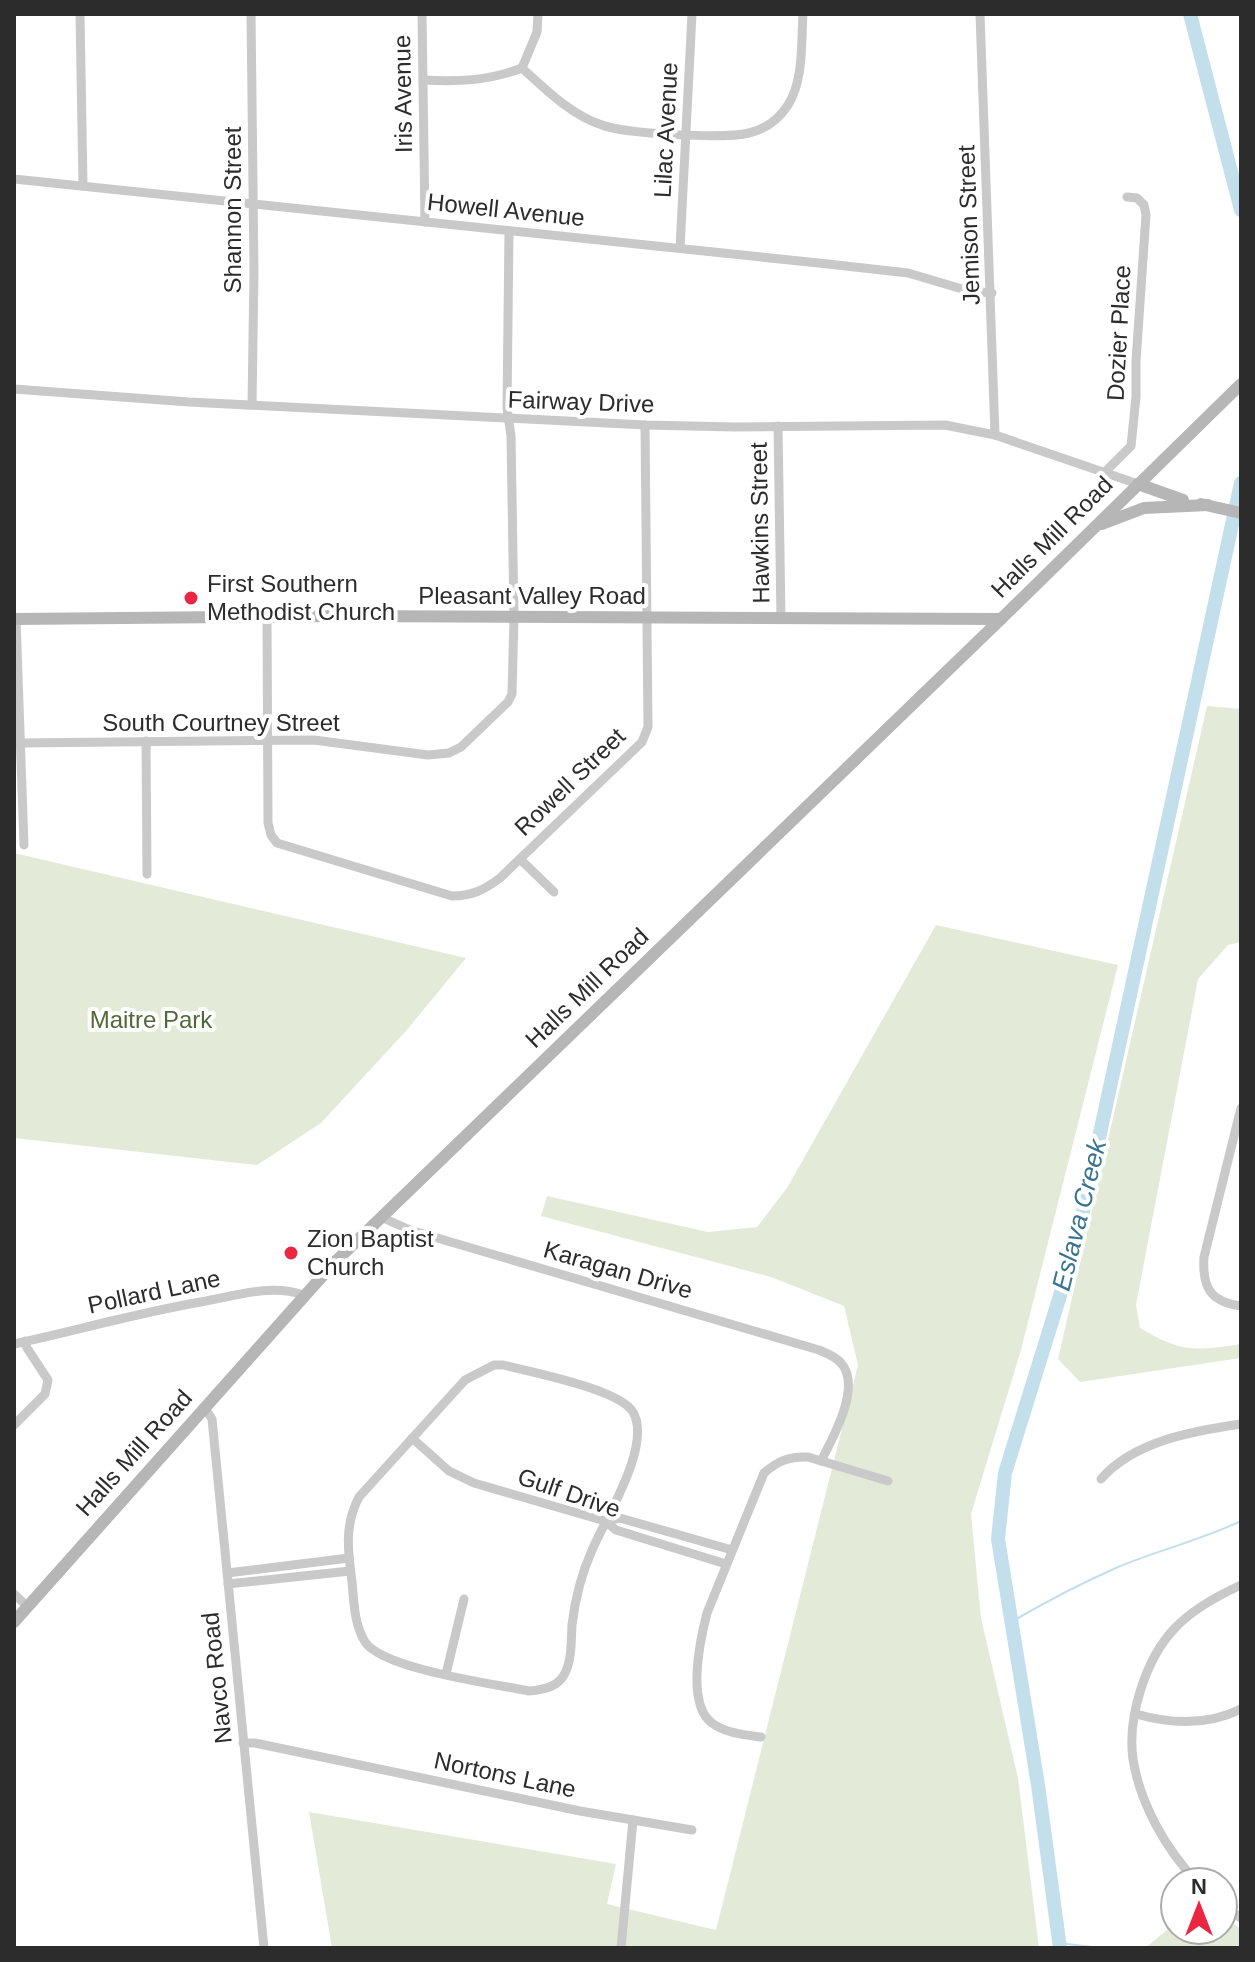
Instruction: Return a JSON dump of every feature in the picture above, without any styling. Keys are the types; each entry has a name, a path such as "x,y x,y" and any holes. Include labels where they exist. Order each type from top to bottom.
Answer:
{"street":[{"path":"80,14 83,186"},
{"name":"Shannon Street","path":"251,14 252,405"},
{"name":"Iris Avenue","path":"422,14 425,222"},
{"path":"423,80 464,82 498,77 522,68 537,32 538,14"},
{"name":"Lilac Avenue","path":"680,248 692,14"},
{"path":"522,68 550,93 600,125 619,130 730,136 751,132 769,125 790,102 799,69 803,14"},
{"name":"Jemison Street","path":"980,14 995,435"},
{"name":"Howell Avenue","path":"14,179 908,273 969,291 992,293"},
{"name":"Dozier Place","path":"1105,472 1131,446 1136,397 1146,215 1144,205 1137,198 1127,197"},
{"name":"South Courtney Street","path":"20,743 314,740 428,755 449,753 461,747 508,702 513,684 514,617 509,419 509,231"},
{"path":"1138,484 1241,384"},
{"name":"Fairway Drive","path":"14,389 252,405 645,425 945,425 995,435 1138,484"},
{"name":"Rowell Street","path":"267,740 268,823 277,843 288,849 437,892 463,896 483,891 642,742 648,727 645,425"},
{"name":"Hawkins Street","path":"778,426 781,619"},
{"name":"Halls Mill Road","path":"14,1622 303,1295 1138,484 1168,497 1241,513"},
{"path":"1092,529 1125,513 1144,508 1208,505"},
{"path":"267,617 267,740"},
{"path":"15,619 24,845"},
{"name":"Pleasant Valley Road","path":"15,619 1001,619"},
{"path":"146,741 147,874"},
{"path":"520,859 554,892"},
{"path":"1241,1108 1203,1270 1206,1285 1217,1299 1241,1306"},
{"path":"1230,1155 1241,1158"},
{"name":"Karagan Drive","path":"381,1217 410,1230 819,1350 843,1364 848,1392 821,1461"},
{"name":"Pollard Lane","path":"14,1344 144,1312 240,1294 290,1290 303,1295"},
{"path":"14,1425 45,1394 48,1380 25,1341"},
{"path":"494,1365 503,1365 593,1389 621,1400 631,1409 638,1434 637,1452 605,1521 586,1563 569,1660 558,1683 529,1691 446,1674 393,1662 376,1653 364,1640 357,1623 349,1558 348,1528 354,1505 465,1380 475,1374 494,1365"},
{"name":"Navco Road","path":"204,1407 212,1419 264,1948"},
{"path":"1101,1479 1124,1457 1145,1448 1193,1432 1241,1424"},
{"name":"Gulf Drive","path":"412,1438 449,1471 474,1483 605,1521 616,1530 726,1564"},
{"path":"761,1737 722,1728 711,1722 703,1713 697,1694 702,1635 726,1564 764,1473 783,1459 795,1456 888,1481"},
{"path":"605,1521 620,1518 732,1550"},
{"path":"661,1543 665,1530"},
{"path":"227,1578 349,1558"},
{"path":"227,1578 350,1571"},
{"path":"1182,1866 1159,1832 1141,1788 1133,1758 1137,1700 1149,1667 1164,1641 1199,1608 1241,1585"},
{"path":"14,1594 27,1606"},
{"path":"446,1674 464,1599"},
{"path":"1136,1714 1187,1723 1240,1713"},
{"name":"Nortons Lane","path":"243,1743 692,1830"},
{"path":"621,1948 633,1820"}],"green space":[{"path":"1207,706 1241,709 1241,942 1228,945 1198,979 1136,1305 1140,1328 1155,1336 1189,1348 1241,1344 1241,1358 1080,1382 1058,1359"},
{"name":"Maitre Park","path":"14,853 466,958 406,1031 321,1123 257,1165 14,1138"},
{"path":"936,925 1118,965 1021,1350 971,1514 981,1618 1018,1778 1039,1948 332,1948 309,1812 616,1864 607,1904 716,1930 858,1365 844,1306 771,1277 541,1216 547,1196 708,1232 757,1227 787,1188"},
{"path":"1239,1928 1241,1929 1241,1948 1145,1948 1159,1936 1159,1946 1239,1946"}],"waterway":[{"name":"Eslava Creek","path":"1190,14 1241,210"},
{"name":"Eslava Creek","path":"1060,1948 1038,1785 998,1539 1005,1473 1076,1244 1241,483"},
{"path":"1013,1621 1118,1567 1241,1521"},
{"path":"1059,1943 1100,1948"}],"place":[{"name":"First Southern Methodist Church","path":"191,598"},
{"name":"Zion Baptist Church","path":"291,1253"}]}
